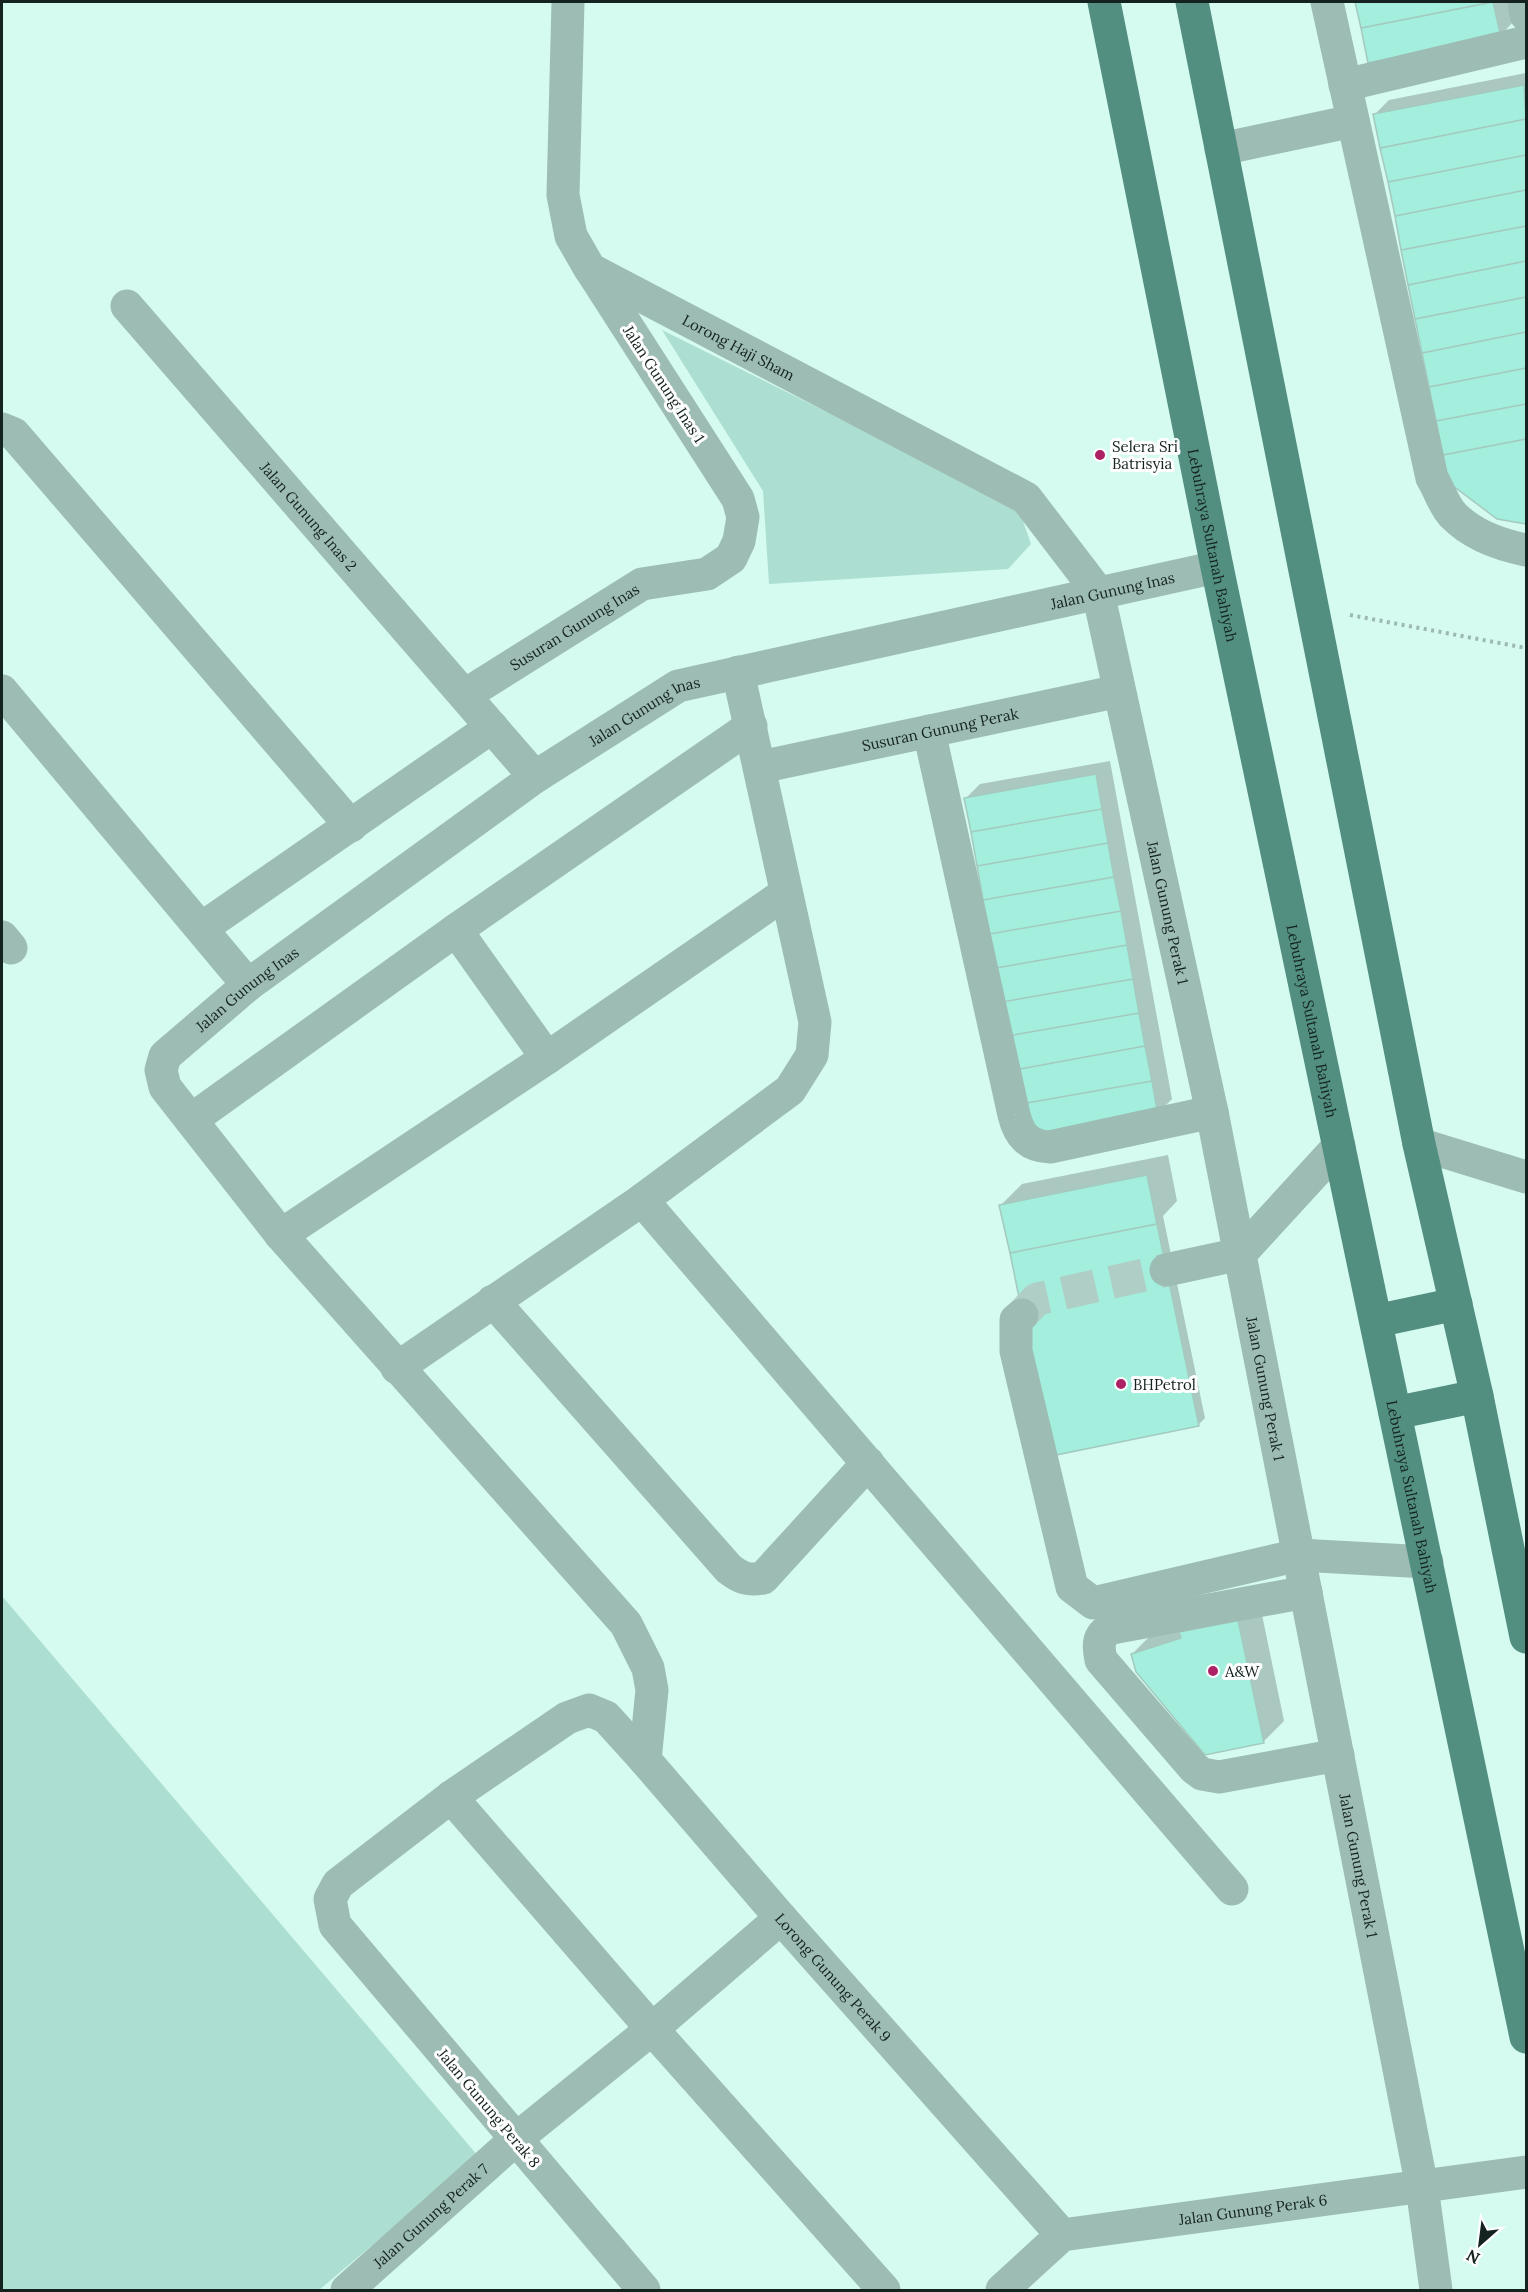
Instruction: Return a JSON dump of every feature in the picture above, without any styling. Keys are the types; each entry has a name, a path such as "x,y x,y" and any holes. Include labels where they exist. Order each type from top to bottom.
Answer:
{"main road":[{"name":"Lebuhraya Sultanah Bahiyah","path":"1104,2 1217,567 1527,2037"},
{"path":"1192,2 1419,1144 1477,1396 1527,1637"},
{"path":"1376,1321 1456,1304"},
{"path":"1395,1413 1477,1396"}],"street":[{"path":"568,2 563,195 571,236 590,269"},
{"path":"1327,2 1432,478 1452,515 1479,535 1527,550"},
{"path":"1524,2 1527,15"},
{"path":"1345,85 1527,42"},
{"path":"1221,149 1353,121"},
{"name":"Jalan Gunung Inas 1","path":"590,269 738,499"},
{"name":"Lorong Haji Sham","path":"590,269 1026,498 1098,592"},
{"name":"Jalan Gunung Inas 2","path":"127,306 536,777"},
{"path":"2,429 14,434 351,826"},
{"name":"Susuran Gunung Inas","path":"465,695 642,584 707,574 731,558 739,541 743,517 738,499"},
{"name":"Jalan Gunung Inas","path":"191,1120 165,1087 161,1070 165,1056 248,985 536,777 678,686 1217,567"},
{"name":"Jalan Gunung Perak 1","path":"1098,592 1212,1112 1422,2187 1436,2290"},
{"path":"397,1368 642,1200 789,1090 812,1055 815,1022 738,672"},
{"path":"2,691 248,985"},
{"name":"Susuran Gunung Perak","path":"760,767 1119,691"},
{"path":"645,1760 652,1690 648,1668 626,1624 281,1235 191,1120 456,930 751,726"},
{"path":"202,928 492,727"},
{"path":"929,731 1011,1103 1021,1135 1029,1143 1050,1147 1212,1112"},
{"path":"281,1235 547,1058 786,893"},
{"path":"456,930 547,1058"},
{"path":"1419,1144 1527,1178"},
{"path":"1166,1270 1240,1254 1339,1146"},
{"path":"642,1200 1232,1889"},
{"path":"493,1301 729,1569 740,1577 752,1581 763,1578 868,1463"},
{"path":"1022,1315 1016,1320 1016,1351 1072,1587 1093,1603 1299,1555 1427,1562"},
{"path":"1306,1592 1112,1628 1102,1636 1098,1646 1101,1660 1194,1768 1202,1774 1219,1778 1338,1755"},
{"name":"Lorong Gunung Perak 9","path":"452,1797 567,1718 589,1710 606,1718 1062,2235"},
{"path":"452,1797 652,2029 884,2290"},
{"name":"Jalan Gunung Perak 8","path":"452,1797 338,1884 330,1899 335,1925 644,2290"},
{"name":"Jalan Gunung Perak 7","path":"347,2290 516,2139 652,2029 781,1918"},
{"name":"Jalan Gunung Perak 6","path":"1062,2235 1527,2172"},
{"path":"1002,2290 1062,2235"}],"path":[{"path":"1311,607 1527,648"}],"green space":[{"path":"662,330 1018,507 1031,544 1008,569 769,584 763,491"},
{"path":"2,1596 478,2156 319,2290 2,2290"}],"building":[{"path":"1355,2 1493,2 1361,28"},
{"path":"1493,2 1501,37 1368,63 1361,28"},
{"path":"1524,85 1526,119 1380,148 1373,114"},
{"path":"1526,119 1526,155 1388,182 1380,148"},
{"path":"1526,155 1526,190 1395,216 1388,182"},
{"path":"1526,190 1526,226 1401,250 1395,216"},
{"path":"1526,226 1526,261 1408,285 1401,250"},
{"path":"1526,261 1526,297 1415,319 1408,285"},
{"path":"1526,297 1526,332 1422,353 1415,319"},
{"path":"1526,332 1526,368 1429,387 1422,353"},
{"path":"1526,368 1526,404 1436,421 1429,387"},
{"path":"1526,404 1526,439 1443,455 1436,421"},
{"path":"1526,439 1526,524 1497,519 1448,482 1443,455"},
{"path":"1096,774 1102,809 971,832 964,798"},
{"path":"1102,809 1108,843 977,866 971,832"},
{"path":"1108,843 1114,877 983,900 977,866"},
{"path":"1114,877 1121,911 990,934 983,900"},
{"path":"1121,911 1127,945 996,968 990,934"},
{"path":"1127,945 1133,979 1002,1002 996,968"},
{"path":"1133,979 1139,1013 1008,1036 1002,1002"},
{"path":"1139,1013 1145,1046 1015,1070 1008,1036"},
{"path":"1145,1046 1152,1081 1021,1104 1015,1070"},
{"path":"1152,1081 1158,1115 1027,1138 1021,1104"},
{"path":"1147,1175 1157,1224 1010,1253 999,1205"},
{"path":"1157,1224 1199,1426 1051,1456 1010,1253"},
{"path":"1238,1620 1264,1743 1205,1755 1136,1672 1131,1654 1181,1638 1179,1632"}],"tunnel":[{"path":"1022,1315 1037,1299 1166,1270"}],"place":[{"name":"Selera Sri Batrisyia","path":"1100,455"},
{"name":"BHPetrol","path":"1121,1384"},
{"name":"A&W","path":"1213,1671"}]}
